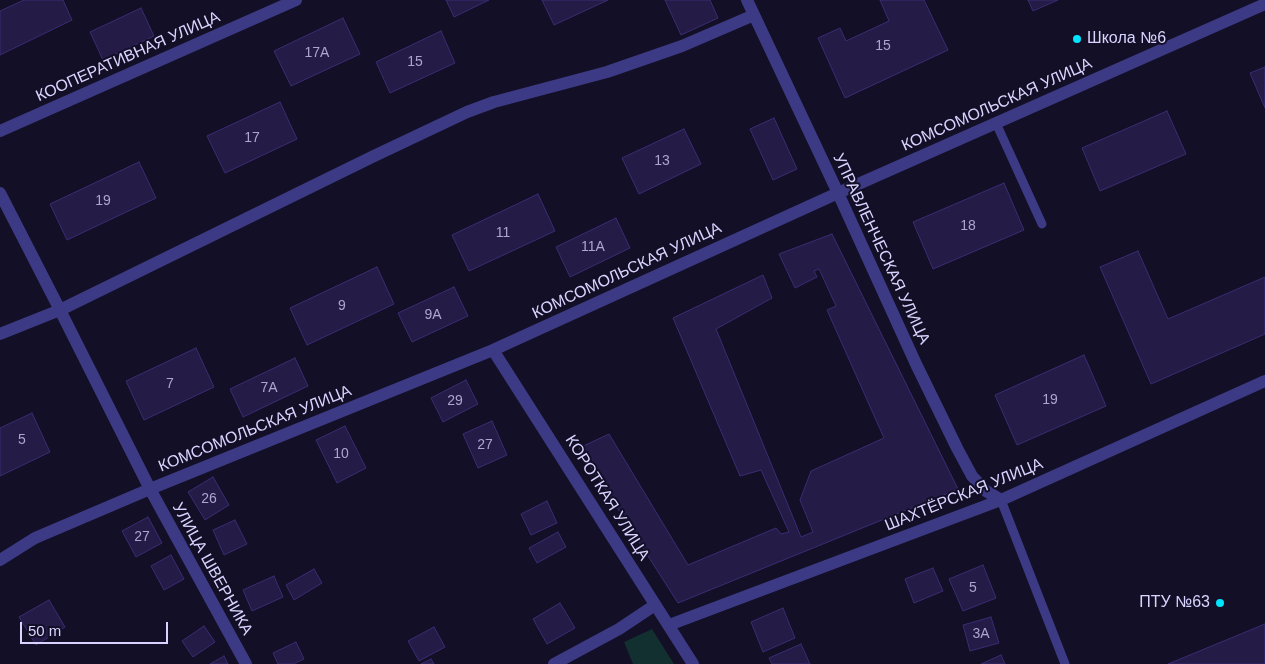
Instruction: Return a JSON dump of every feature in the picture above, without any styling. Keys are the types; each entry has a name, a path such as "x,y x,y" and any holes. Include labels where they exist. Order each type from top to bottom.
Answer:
{"street":[{"name":"КООПЕРАТИВНАЯ УЛИЦА","path":"0,131 296,0"},
{"name":"УПРАВЛЕНЧЕСКАЯ УЛИЦА","path":"747,0 957,448 972,476 986,491 1001,500"},
{"name":"КОМСОМОЛЬСКАЯ УЛИЦА","path":"0,560 35,538 150,489 493,350 838,193 1265,4"},
{"path":"0,334 60,310 364,160 467,112 494,102 607,72 682,46 754,14"},
{"name":"УЛИЦА ШВЕРНИКА","path":"0,193 150,489 246,664"},
{"name":"КОРОТКАЯ УЛИЦА","path":"493,350 693,664"},
{"name":"ШАХТЁРСКАЯ УЛИЦА","path":"669,625 1001,500 1265,381"},
{"path":"554,664 619,629 655,606"}],"lane":[{"path":"996,123 1042,224"},
{"path":"1001,500 1066,664"}],"green space":[{"path":"652,629 674,664 633,664 624,642"}],"building":[{"path":"24,0 63,0 72,20 0,55 0,11"},
{"path":"446,0 489,0 454,17"},
{"path":"542,0 608,0 554,25"},
{"path":"665,0 710,0 718,18 681,35"},
{"path":"880,0 924,0 948,50 845,98 818,38 840,28 846,41 889,21"},
{"path":"1028,0 1058,0 1033,11"},
{"path":"141,8 154,36 103,60 90,32"},
{"path":"343,18 360,54 291,86 274,51"},
{"path":"441,31 455,63 390,93 376,62"},
{"path":"1265,67 1265,108 1250,73"},
{"path":"280,102 297,139 225,173 207,136"},
{"path":"1167,111 1186,154 1100,191 1082,148"},
{"path":"774,118 797,169 773,180 750,129"},
{"path":"684,129 701,164 639,194 622,158"},
{"path":"139,162 156,198 67,240 50,204"},
{"path":"1004,183 1024,230 933,269 913,222"},
{"path":"538,194 555,231 469,271 452,235"},
{"path":"616,218 630,248 570,277 556,247"},
{"path":"832,234 958,489 678,603 579,448 609,434 688,565 776,528 781,534 789,532 761,470 740,476 673,318 763,275 772,298 716,329 801,537 813,532 800,500 811,471 884,438 827,310 836,306 819,269 814,271 817,277 795,288 779,254"},
{"path":"1138,251 1168,319 1265,277 1265,334 1151,384 1100,267"},
{"path":"377,267 394,304 307,345 290,308"},
{"path":"454,287 468,316 412,342 398,313"},
{"path":"196,348 214,387 144,420 126,381"},
{"path":"1084,355 1106,406 1017,445 995,395"},
{"path":"295,358 308,386 243,417 230,389"},
{"path":"466,380 478,404 443,422 431,398"},
{"path":"32,413 50,452 0,476 0,428"},
{"path":"492,421 507,455 478,468 463,434"},
{"path":"345,426 366,468 337,483 316,440"},
{"path":"213,477 229,505 205,520 188,492"},
{"path":"547,501 557,523 531,535 521,514"},
{"path":"148,517 162,543 136,557 122,531"},
{"path":"235,520 247,544 224,555 213,530"},
{"path":"558,532 566,547 537,563 529,548"},
{"path":"171,555 184,579 164,590 151,566"},
{"path":"983,565 996,598 963,611 949,579"},
{"path":"933,568 943,591 914,603 905,579"},
{"path":"314,569 322,583 294,600 286,585"},
{"path":"274,576 283,597 252,611 243,590"},
{"path":"49,600 65,627 36,645 19,617"},
{"path":"560,603 575,628 547,644 533,619"},
{"path":"783,608 795,638 763,652 751,622"},
{"path":"991,617 999,643 970,651 963,625"},
{"path":"1265,624 1265,664 1168,664"},
{"path":"204,626 215,642 193,657 182,641"},
{"path":"434,627 445,647 419,661 408,641"},
{"path":"296,642 304,659 293,664 278,664 273,653"},
{"path":"801,644 810,664 772,664 769,658"},
{"path":"1001,655 1005,664 981,664"},
{"path":"224,656 228,664 210,664"},
{"path":"431,659 434,664 421,664"}],"place":[{"name":"Школа №6","path":"1077,39"},
{"name":"ПТУ №63","path":"1220,603"}]}
